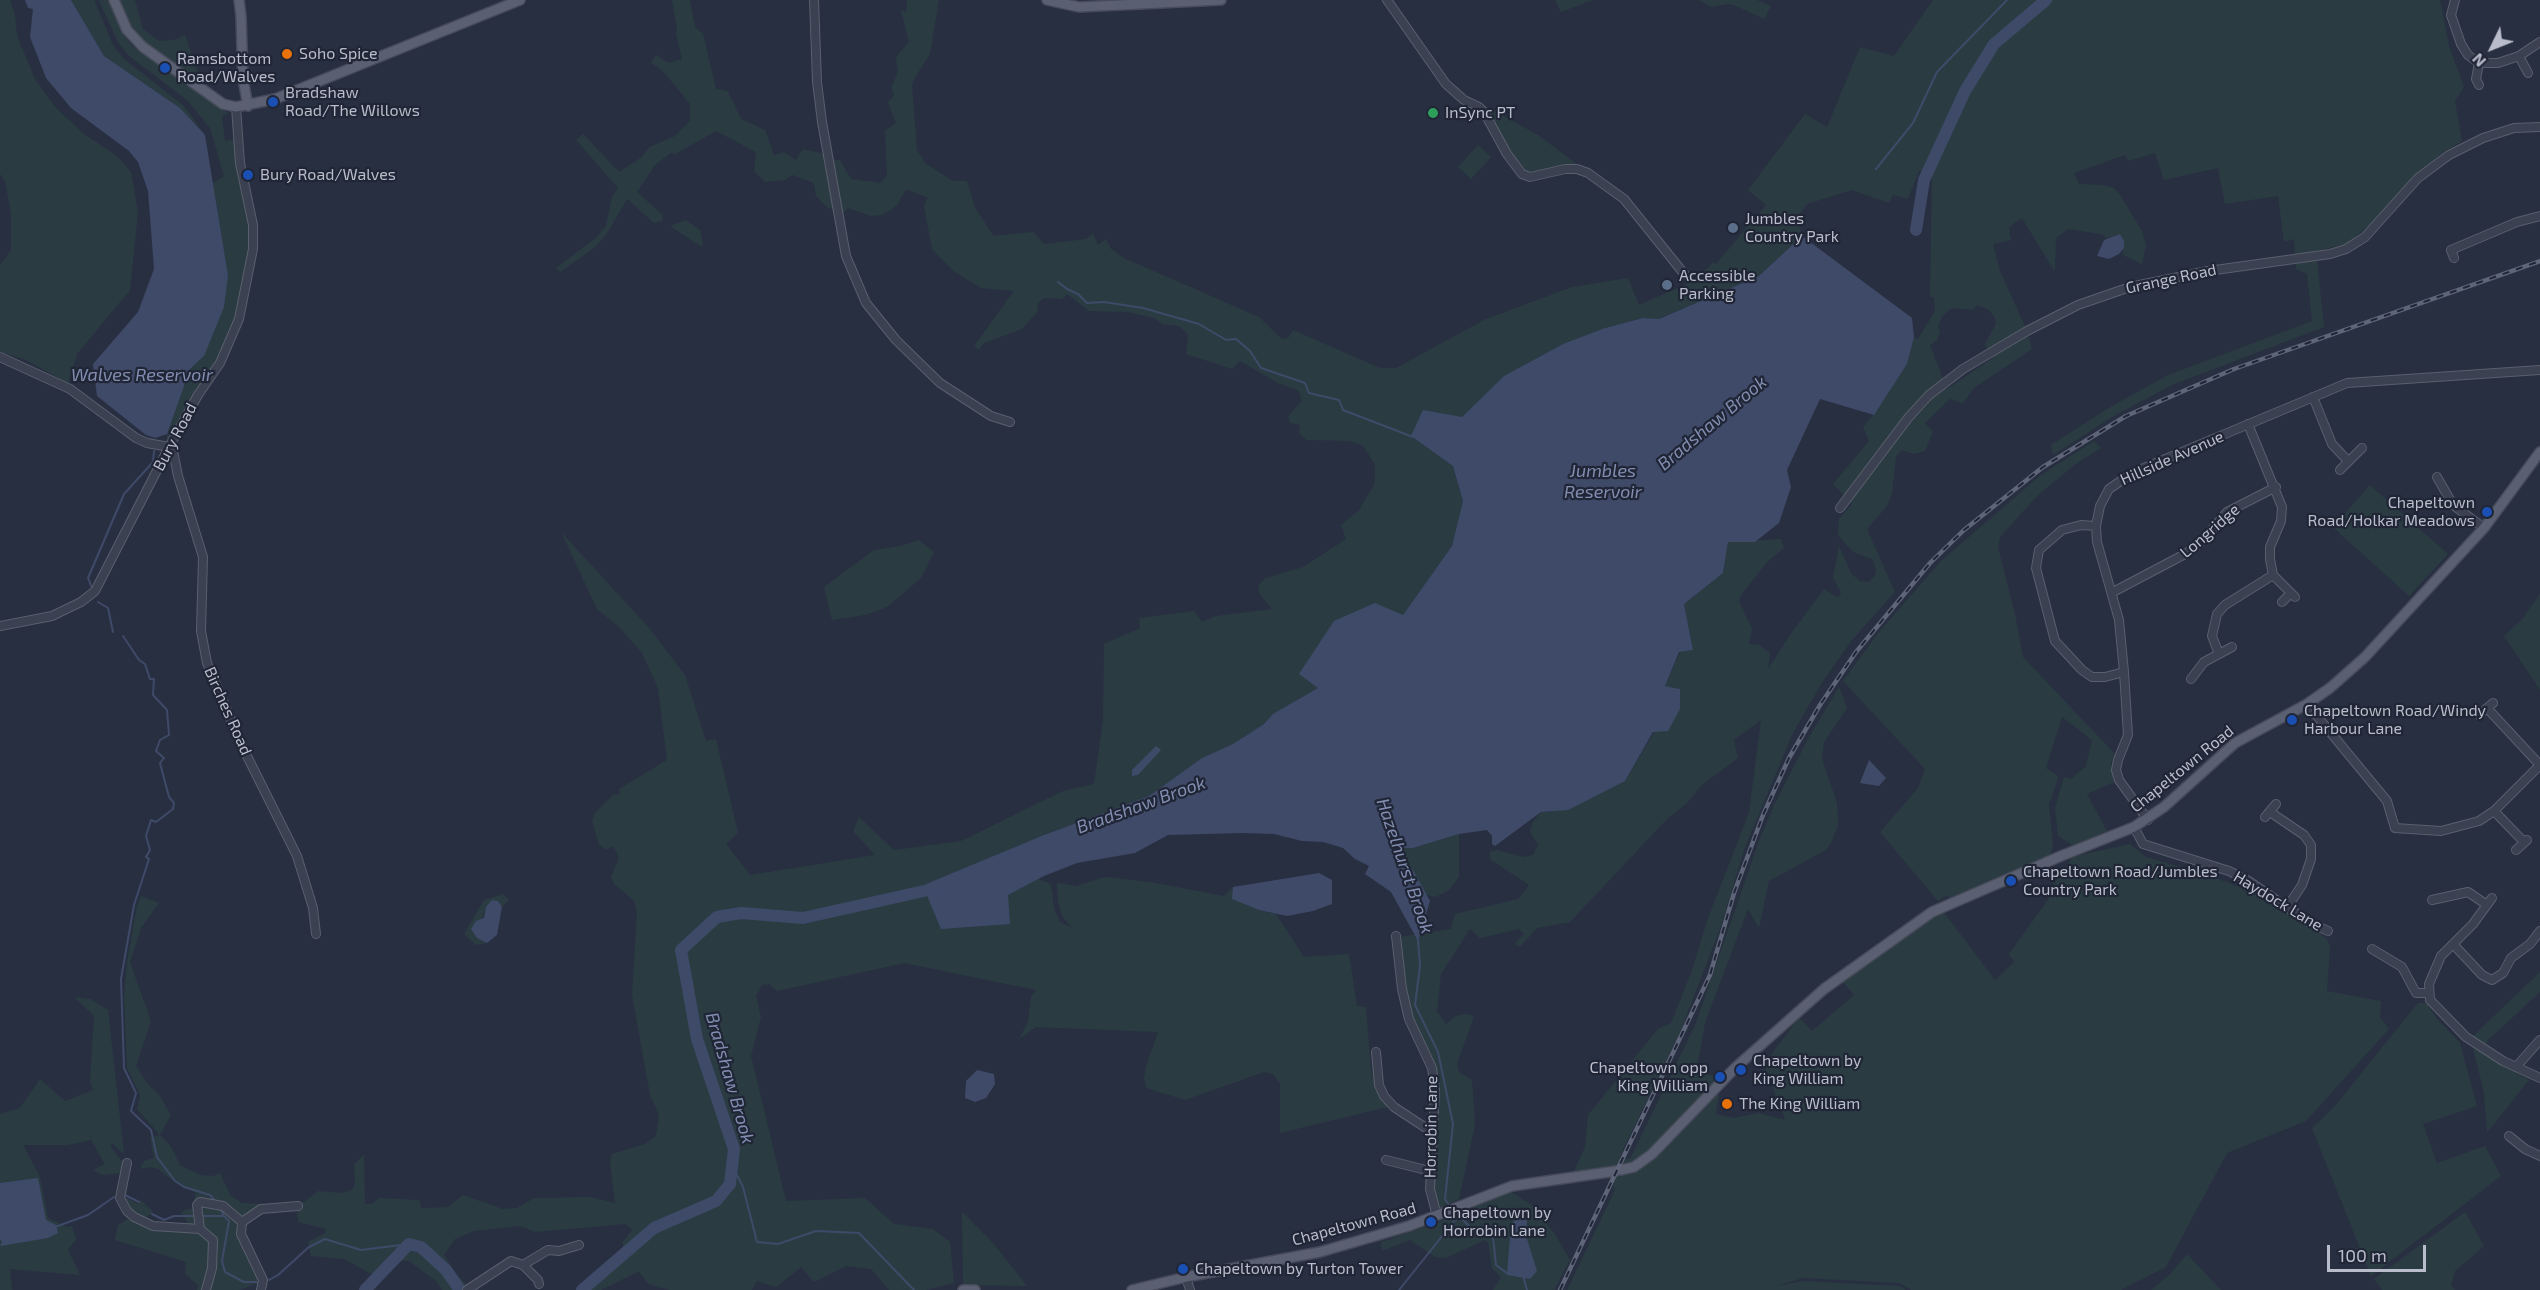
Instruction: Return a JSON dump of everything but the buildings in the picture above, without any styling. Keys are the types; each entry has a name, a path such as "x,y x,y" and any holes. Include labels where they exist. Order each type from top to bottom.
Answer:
{"main road":[{"path":"114,0 127,30 143,47 223,104 236,107 248,106 294,91 520,0"},
{"path":"1047,0 1079,7 1221,0"},
{"path":"241,2 243,80 248,106"},
{"name":"Chapeltown Road","path":"1132,1290 1186,1277 1320,1252 1437,1216 1512,1186 1634,1167 1652,1154 1736,1067 1824,990 1932,912 2148,820 2235,743 2307,705 2343,678 2484,528 2540,452"},
{"path":"963,1290 975,1290"}],"street":[{"path":"814,0 822,122 846,256 866,303 896,340 940,382 972,405 1010,423"},
{"path":"1387,0 1446,84 1464,100 1484,112 1507,154 1522,174 1530,177 1565,169 1577,169 1588,173 1624,199 1685,275"},
{"path":"2455,0 2451,15 2461,44 2468,55 2479,63 2498,63 2519,56 2540,42"},
{"path":"2519,56 2528,74"},
{"path":"2475,84 2479,63"},
{"name":"Bury Road","path":"0,626 52,616 81,602 95,591 169,447 198,395 220,363 239,319 253,249 253,225 240,163 236,107"},
{"name":"Grange Road","path":"1840,508 1908,418 1929,395 1963,369 2027,331 2078,305 2130,287 2208,271 2330,254 2346,249 2365,237 2418,178 2449,154 2482,138 2514,128 2540,127"},
{"path":"2454,258 2451,250 2517,222 2540,216"},
{"path":"0,357 70,388 136,438 147,443 169,447"},
{"name":"Hillside Avenue","path":"2148,820 2119,780 2116,770 2128,735 2119,620 2113,592 2097,542 2096,526 2104,497 2121,479 2347,383 2540,370"},
{"path":"2313,397 2332,444 2348,462"},
{"path":"2248,424 2280,499 2282,515 2270,547 2270,560 2274,575 2293,595 2282,602"},
{"name":"Birches Road","path":"169,447 176,457 178,476 203,557 201,631 207,663 238,736 297,856 313,908 316,934"},
{"path":"2340,470 2362,448"},
{"path":"2437,476 2453,505 2484,528"},
{"name":"Longridge","path":"2113,592 2187,553 2201,542 2227,512 2276,487"},
{"path":"2096,526 2081,525 2062,530 2039,550 2036,568 2055,641 2082,670 2092,677 2105,677 2124,672"},
{"path":"2219,654 2213,641 2212,630 2220,609 2274,575"},
{"path":"2191,679 2204,662 2232,647"},
{"path":"2307,705 2387,801 2395,828 2442,831 2470,824 2494,811 2540,765 2490,705 2480,715"},
{"path":"2276,804 2267,814 2304,836 2311,845 2312,859 2302,885 2288,906"},
{"path":"2494,811 2526,841 2516,850"},
{"name":"Haydock Lane","path":"2134,827 2140,841 2147,846 2229,872 2255,885 2310,923 2328,932"},
{"path":"2442,908 2436,899 2468,892 2490,901 2473,924 2441,957 2430,981 2428,993 2434,1007 2457,1030 2516,1067 2540,1078"},
{"path":"2453,944 2482,975 2492,980 2503,973 2508,961 2530,945 2540,931"},
{"name":"Horrobin Lane","path":"1396,936 1402,989 1409,1019 1432,1068 1435,1089 1430,1189 1437,1216"},
{"path":"2372,949 2402,967 2416,993 2428,993"},
{"path":"2516,1067 2540,1040"},
{"path":"1376,1052 1379,1085 1384,1096 1395,1107 1432,1132"},
{"path":"2509,1136 2525,1149 2540,1156"},
{"path":"1386,1160 1430,1171"},
{"path":"127,1163 120,1198 127,1211 153,1226 200,1229 213,1240 214,1249 206,1290"},
{"path":"200,1229 198,1203 218,1204 242,1222"},
{"path":"242,1222 261,1209 298,1206"},
{"path":"242,1222 241,1234 263,1280 261,1290"},
{"path":"524,1265 548,1250 560,1251 579,1245"},
{"path":"467,1290 511,1262 524,1265 538,1280 538,1284"},
{"path":"1186,1277 1191,1290"}],"shaded area":[{"path":"0,0 10,0 15,15 17,36 35,79 56,108 84,134 117,156 131,172 138,212 130,290 77,354 68,383 24,359 0,352 0,265 11,250 11,214 5,181 0,174"},
{"path":"71,0 94,0 113,45 124,59 184,106 205,135 180,108 104,56"},
{"path":"99,0 108,0 131,45 228,113 222,116 225,141 236,139 250,223 250,248 237,318 218,360 201,382 169,441 167,441 167,434 182,390 190,369 204,356 228,275 213,183 224,176 210,128 188,101 128,55 118,42"},
{"path":"120,0 135,0 143,29 159,41 174,40 185,35 201,81 142,40 134,31"},
{"path":"672,0 690,0 695,27 703,34 716,89 728,91 741,119 765,130 774,155 784,152 796,160 803,149 825,154 835,209 828,208 816,196 814,183 792,175 785,180 765,182 754,171 756,152 716,131 675,154 671,153 655,165 637,192 663,215 662,221 654,223 627,199 606,235 594,248 560,272 556,268 597,237 606,226 612,197 618,188 576,140 583,134 619,172 642,157 649,147 675,136 690,121 690,104 662,70 651,63 656,55 669,63 682,59"},
{"path":"907,0 939,0 930,54 912,85 917,150 925,163 953,181 967,181 975,208 994,236 1033,232 1044,244 1086,239 1093,233 1098,245 1106,239 1111,249 1124,258 1259,317 1282,339 1288,338 1293,330 1380,368 1396,368 1486,319 1572,287 1628,278 1639,305 1696,280 1713,262 1716,264 1766,205 1748,190 1805,114 1827,127 1860,47 1894,56 1933,0 2440,0 2449,46 2464,87 2455,101 2462,141 2415,174 2377,219 2346,244 2316,251 2324,327 2174,384 2112,417 2053,455 2051,445 2107,409 2168,375 2312,321 2307,274 2296,269 2294,239 2284,242 2278,196 2225,204 2218,168 2164,180 2155,153 2128,161 2125,155 2074,173 2079,184 2114,188 2120,195 2142,231 2146,245 2142,264 2123,255 2124,241 2120,234 2107,238 2101,234 2068,229 2056,238 2055,272 2022,218 2009,227 2011,240 1993,244 2000,271 2027,331 2032,349 1974,388 1963,403 1950,399 1925,423 1933,432 1925,451 1914,454 1902,450 1896,457 1892,493 1887,506 1867,529 1895,592 1852,640 1823,681 1793,733 1745,847 1721,926 1681,1030 1619,1158 1630,1159 1696,1023 1759,841 1774,805 1809,737 1839,687 1847,708 1824,742 1822,759 1837,803 1838,825 1826,850 1769,881 1759,928 1748,909 1705,1023 1698,1062 1699,1072 1714,1076 1719,1096 1716,1114 1734,1118 1758,1113 1785,1120 1764,1064 1799,1018 1812,1031 1854,995 1843,982 1943,911 1995,980 2014,962 2009,954 2050,897 2054,890 2053,885 2071,857 2130,844 2146,857 2205,874 2268,898 2326,938 2330,946 2327,991 2381,1001 2380,1017 2389,1029 2306,1121 2227,1153 2166,1267 2121,1290 1912,1290 1899,1283 1803,1278 1775,1286 1804,1281 1899,1286 1906,1290 1567,1290 1615,1190 1609,1178 1569,1182 1585,1147 1588,1115 1658,1029 1671,1023 1691,973 1708,918 1749,813 1761,720 1734,740 1738,758 1702,785 1686,804 1668,818 1570,922 1537,928 1521,946 1517,946 1516,942 1524,934 1519,929 1480,938 1470,929 1441,974 1437,1011 1446,1024 1456,1016 1466,1014 1474,1016 1457,1064 1459,1072 1472,1080 1475,1124 1459,1199 1439,1208 1433,1194 1432,1149 1438,1112 1435,1067 1413,1018 1405,990 1399,937 1451,929 1455,914 1518,899 1529,885 1490,859 1490,852 1497,850 1523,857 1533,855 1538,845 1530,832 1532,823 1541,812 1550,812 1625,781 1680,689 1665,686 1680,652 1693,650 1684,604 1723,573 1728,542 1781,539 1784,548 1767,562 1741,595 1739,601 1752,629 1749,644 1759,645 1770,653 1768,669 1824,589 1838,598 1841,593 1833,577 1839,546 1851,573 1860,581 1869,582 1875,576 1876,569 1872,559 1853,552 1838,535 1839,519 1852,504 1833,484 1869,441 1863,427 1907,364 1914,337 1918,339 1935,311 1934,298 1930,296 1932,175 1919,171 1908,199 1893,195 1889,203 1852,190 1807,204 1797,217 1802,236 1759,276 1658,319 1643,318 1605,328 1563,344 1504,376 1462,417 1411,436 1453,466 1463,501 1452,546 1403,615 1318,688 1274,714 1264,724 1233,744 1202,758 1149,796 1044,835 926,884 1008,895 1038,879 1051,884 1054,908 1060,922 1072,928 1062,916 1057,883 1076,886 1105,877 1150,882 1224,896 1233,887 1233,899 1259,910 1276,914 1304,957 1349,954 1357,1006 1366,1007 1371,1070 1376,1090 1388,1107 1280,1133 1280,1084 1273,1074 1264,1072 1185,1100 1146,1088 1144,1078 1146,1066 1158,1032 1036,1027 1019,1039 1028,1022 1031,997 1036,990 904,963 777,991 769,984 762,985 756,996 761,1017 751,1056 786,1201 865,1198 894,1224 933,1229 950,1242 954,1283 926,1290 889,1290 871,1269 846,1266 814,1282 801,1267 776,1287 757,1281 752,1290 670,1290 648,1284 639,1271 601,1290 587,1290 628,1254 622,1243 632,1230 626,1224 535,1232 520,1226 474,1231 455,1239 444,1255 467,1285 459,1290 442,1290 436,1281 409,1261 389,1259 373,1275 344,1259 311,1256 308,1242 324,1234 326,1229 298,1222 296,1203 304,1202 318,1191 342,1193 352,1190 355,1184 354,1165 364,1154 365,1204 372,1204 379,1198 419,1200 422,1208 448,1207 463,1195 503,1209 517,1208 534,1198 589,1197 615,1203 610,1161 612,1154 645,1144 656,1136 659,1115 650,1095 632,995 637,911 634,901 614,884 611,877 619,857 613,846 606,850 599,844 592,821 595,813 613,795 620,794 619,789 667,760 658,688 642,653 619,627 597,609 561,532 650,629 685,675 706,741 716,739 738,833 726,844 750,875 875,855 853,831 859,817 894,850 961,841 1063,791 1094,784 1103,721 1104,644 1140,628 1139,618 1194,611 1202,622 1216,616 1272,609 1260,595 1258,586 1266,578 1303,567 1346,539 1341,525 1359,510 1375,483 1375,464 1363,446 1350,441 1306,440 1299,433 1300,425 1290,423 1288,416 1302,401 1299,391 1278,383 1240,361 1232,369 1186,354 1188,335 1179,326 1163,324 1154,318 1128,312 1089,311 1067,294 1062,299 1044,298 1037,304 1038,311 1022,329 984,343 979,350 974,346 1014,291 981,288 955,272 932,249 924,206 928,198 906,189 898,204 881,215 871,216 848,208 841,216 832,160 840,160 851,179 881,183 887,175 885,131 896,123 888,102 894,95 891,88 898,72 896,57 909,42 901,11 906,12","holes":["1977,305 1989,310 1996,324 1985,344 1993,358 1947,389 1930,345 1936,341 1940,333 1938,326 1943,315 1952,308 1973,310"]},
{"path":"1555,0 1593,0 1561,12"},
{"path":"1699,0 1757,0 1771,6 1764,19 1736,6 1728,4 1711,7"},
{"path":"1487,107 1538,135 1581,167 1527,172 1506,146"},
{"path":"1478,145 1491,157 1471,179 1458,167"},
{"path":"686,220 700,230 703,245 700,246 670,226"},
{"path":"2094,441 2101,448 2077,463 2038,495 2000,537 1998,547 2023,657 2115,754 2111,763 2114,782 2087,794 2107,831 2074,846 2058,836 2055,808 2064,777 2071,779 2086,766 2092,740 2062,717 2046,768 2057,775 2058,779 2049,804 2053,847 2050,855 1950,898 1947,895 1938,901 1880,832 1918,788 1925,769 1843,681 1879,632 1941,561 2041,475"},
{"path":"2370,485 2448,554 2409,596 2333,527"},
{"path":"919,540 934,552 921,578 887,607 865,615 832,620 824,587 874,550"},
{"path":"2540,594 2540,690 2504,636 2523,618"},
{"path":"1459,834 1459,877 1449,890 1435,897 1425,894 1413,870 1393,858 1399,848 1413,848"},
{"path":"503,894 509,900 502,907 498,901 486,907 477,938 487,943 476,945 464,934 484,900"},
{"path":"141,896 159,903 141,928 130,962 151,1021 136,1066 147,1083 160,1096 171,1115 160,1135 137,1109 140,1095 127,1068 124,996 127,962 137,906"},
{"path":"2540,972 2540,992 2488,1040 2486,1045 2473,1036"},
{"path":"74,997 90,999 108,1010 124,1154 112,1143 111,1147 124,1164 121,1173 103,1175 93,1170 105,1164 91,1140 68,1145 23,1145 40,1177 48,1218 67,1227 72,1226 76,1239 68,1250 80,1275 10,1269 12,1290 0,1290 0,1114 20,1108 40,1079 65,1101 93,1090 90,1081 94,1016"},
{"path":"2418,1003 2426,1003 2438,1020 2460,1043 2477,1106 2423,1124 2437,1163 2485,1146 2501,1176 2371,1276 2312,1128 2334,1107"},
{"path":"2473,1048 2529,1080 2487,1133 2484,1093"},
{"path":"160,1135 170,1145 181,1166 201,1175 213,1176 220,1173 231,1196 242,1203 268,1204 249,1212 236,1224 238,1239 255,1268 258,1283 239,1290 197,1290 198,1285 185,1274 186,1262 115,1240 118,1225 128,1219 152,1229 191,1229 181,1212 192,1208 196,1193 175,1182 158,1169 150,1167 140,1169 144,1161 154,1158 150,1138"},
{"path":"1510,1191 1532,1205 1554,1233 1570,1260 1554,1290 1493,1290 1501,1277 1492,1268 1488,1243 1485,1240 1446,1258 1435,1257 1410,1240 1382,1251 1381,1242 1434,1224","holes":["1527,1219 1526,1236 1530,1279 1507,1274"]},
{"path":"125,1197 138,1204 141,1200 153,1212 144,1219 130,1210"},
{"path":"962,1212 993,1243 1027,1286 963,1285"},
{"path":"2465,1212 2484,1246 2455,1271 2451,1285 2455,1290 2382,1290 2374,1279"},
{"path":"2187,1254 2221,1290 2151,1290 2169,1275"}],"water":[{"name":"Walves Reservoir","path":"25,0 71,0 104,56 180,108 205,135 228,275 224,307 204,356 190,369 167,434 155,438 146,435 97,396 93,364 138,312 154,269 148,191 138,162 129,151 71,108 46,78 30,37 33,9 28,8"},
{"path":"2120,234 2124,241 2124,248 2119,254 2109,259 2097,256 2104,240"},
{"name":"Jumbles Reservoir","path":"1802,236 1912,318 1914,337 1907,364 1874,415 1820,399 1787,470 1791,487 1779,523 1755,542 1728,542 1723,573 1684,604 1693,650 1679,652 1665,686 1680,689 1680,709 1668,731 1653,732 1625,781 1568,810 1541,812 1495,846 1487,830 1459,834 1413,848 1399,848 1393,858 1413,870 1430,901 1418,941 1391,892 1365,874 1369,866 1355,859 1343,848 1323,842 1302,841 1274,834 1242,833 1168,835 1135,853 1077,863 1044,876 1008,895 1010,924 941,929 928,898 926,884 1044,835 1149,796 1202,758 1233,744 1264,724 1273,714 1318,688 1299,674 1334,621 1375,603 1403,615 1452,546 1463,501 1453,466 1411,436 1423,410 1462,417 1504,376 1563,344 1605,328 1643,318 1659,319 1759,276"},
{"path":"1156,746 1161,750 1138,775 1132,776 1132,770"},
{"path":"1869,760 1886,778 1879,786 1860,783"},
{"path":"1319,873 1332,880 1332,904 1313,911 1287,916 1259,910 1232,899 1233,887"},
{"path":"492,900 498,901 502,907 497,935 487,943 477,938 471,929 476,921 484,918 486,907"},
{"path":"977,1070 994,1074 995,1084 986,1098 975,1102 965,1098 966,1081"},
{"path":"38,1178 46,1220 56,1225 58,1233 48,1238 0,1246 2,1242 0,1239 0,1183"},
{"path":"1523,1213 1527,1219 1526,1236 1537,1271 1530,1279 1507,1275 1511,1224"}],"waterway":[{"path":"1876,169 1913,123 1937,72 2007,0"},
{"name":"Bradshaw Brook","path":"1916,230 1924,180 1965,91 1994,44 2046,0"},
{"path":"1058,282 1078,294 1087,303 1104,302 1143,308 1199,324 1226,340 1236,339 1250,351 1261,368 1305,383 1309,393 1339,400 1343,410 1413,437"},
{"path":"92,588 88,578 124,494 153,462 154,451"},
{"path":"98,602 108,608 113,632"},
{"path":"123,636 139,660 145,664 150,679 154,679 153,695 167,710 169,735 160,740 156,751 164,758 160,763 169,797 174,803 173,809 156,822 151,820 146,836 150,850 146,857 149,859 134,905 121,979 124,1068 136,1093 131,1111 151,1130 157,1157 175,1181 184,1187 210,1195 217,1203"},
{"name":"Bradshaw Brook","path":"582,1290 654,1228 716,1201 730,1184 734,1149 697,1039 681,950 717,917 741,913 803,918 942,887"},
{"name":"Hazelhurst Brook","path":"1418,940 1420,966 1415,1005 1438,1052 1453,1124 1445,1199 1449,1205"},
{"path":"732,1165 743,1187 757,1242 778,1244 816,1231 859,1233 914,1290"},
{"path":"125,1195 139,1202"},
{"path":"55,1227 88,1215 114,1197"},
{"path":"220,1208 224,1216"},
{"name":"Hazelhurst Brook","path":"1457,1213 1474,1232 1493,1237 1496,1265 1508,1274"},
{"path":"152,1214 164,1220 174,1216 195,1216"},
{"path":"1399,1290 1459,1215"},
{"path":"201,1216 224,1216 229,1221 222,1261 225,1272 244,1282 257,1282"},
{"path":"269,1280 278,1275 309,1247 325,1239 361,1250 409,1244"},
{"name":"Bradshaw Brook","path":"365,1290 409,1244 421,1247 446,1270 460,1290"},
{"name":"Hazelhurst Brook","path":"1523,1276 1527,1290"}],"railway":[{"path":"1560,1290 1710,975 1734,893 1763,815 1789,758 1820,705 1856,652 1930,563 1964,530 2043,467 2126,416 2234,369 2540,261"}],"place":[{"name":"Soho Spice","path":"287,54"},
{"name":"Ramsbottom Road/Walves","path":"165,68"},
{"name":"Bradshaw Road/The Willows","path":"273,102"},
{"name":"InSync PT","path":"1433,113"},
{"name":"Bury Road/Walves","path":"248,175"},
{"name":"Jumbles Country Park","path":"1733,228"},
{"name":"Accessible Parking","path":"1667,285"},
{"name":"Chapeltown Road/Holkar Meadows","path":"2487,512"},
{"name":"Chapeltown Road/Windy Harbour Lane","path":"2292,720"},
{"name":"Chapeltown Road/Jumbles Country Park","path":"2011,881"},
{"name":"Chapeltown by King William","path":"1741,1070"},
{"name":"Chapeltown opp King William","path":"1720,1077"},
{"name":"The King William","path":"1727,1104"},
{"name":"Chapeltown by Horrobin Lane","path":"1431,1222"},
{"name":"Chapeltown by Turton Tower","path":"1183,1269"}]}
